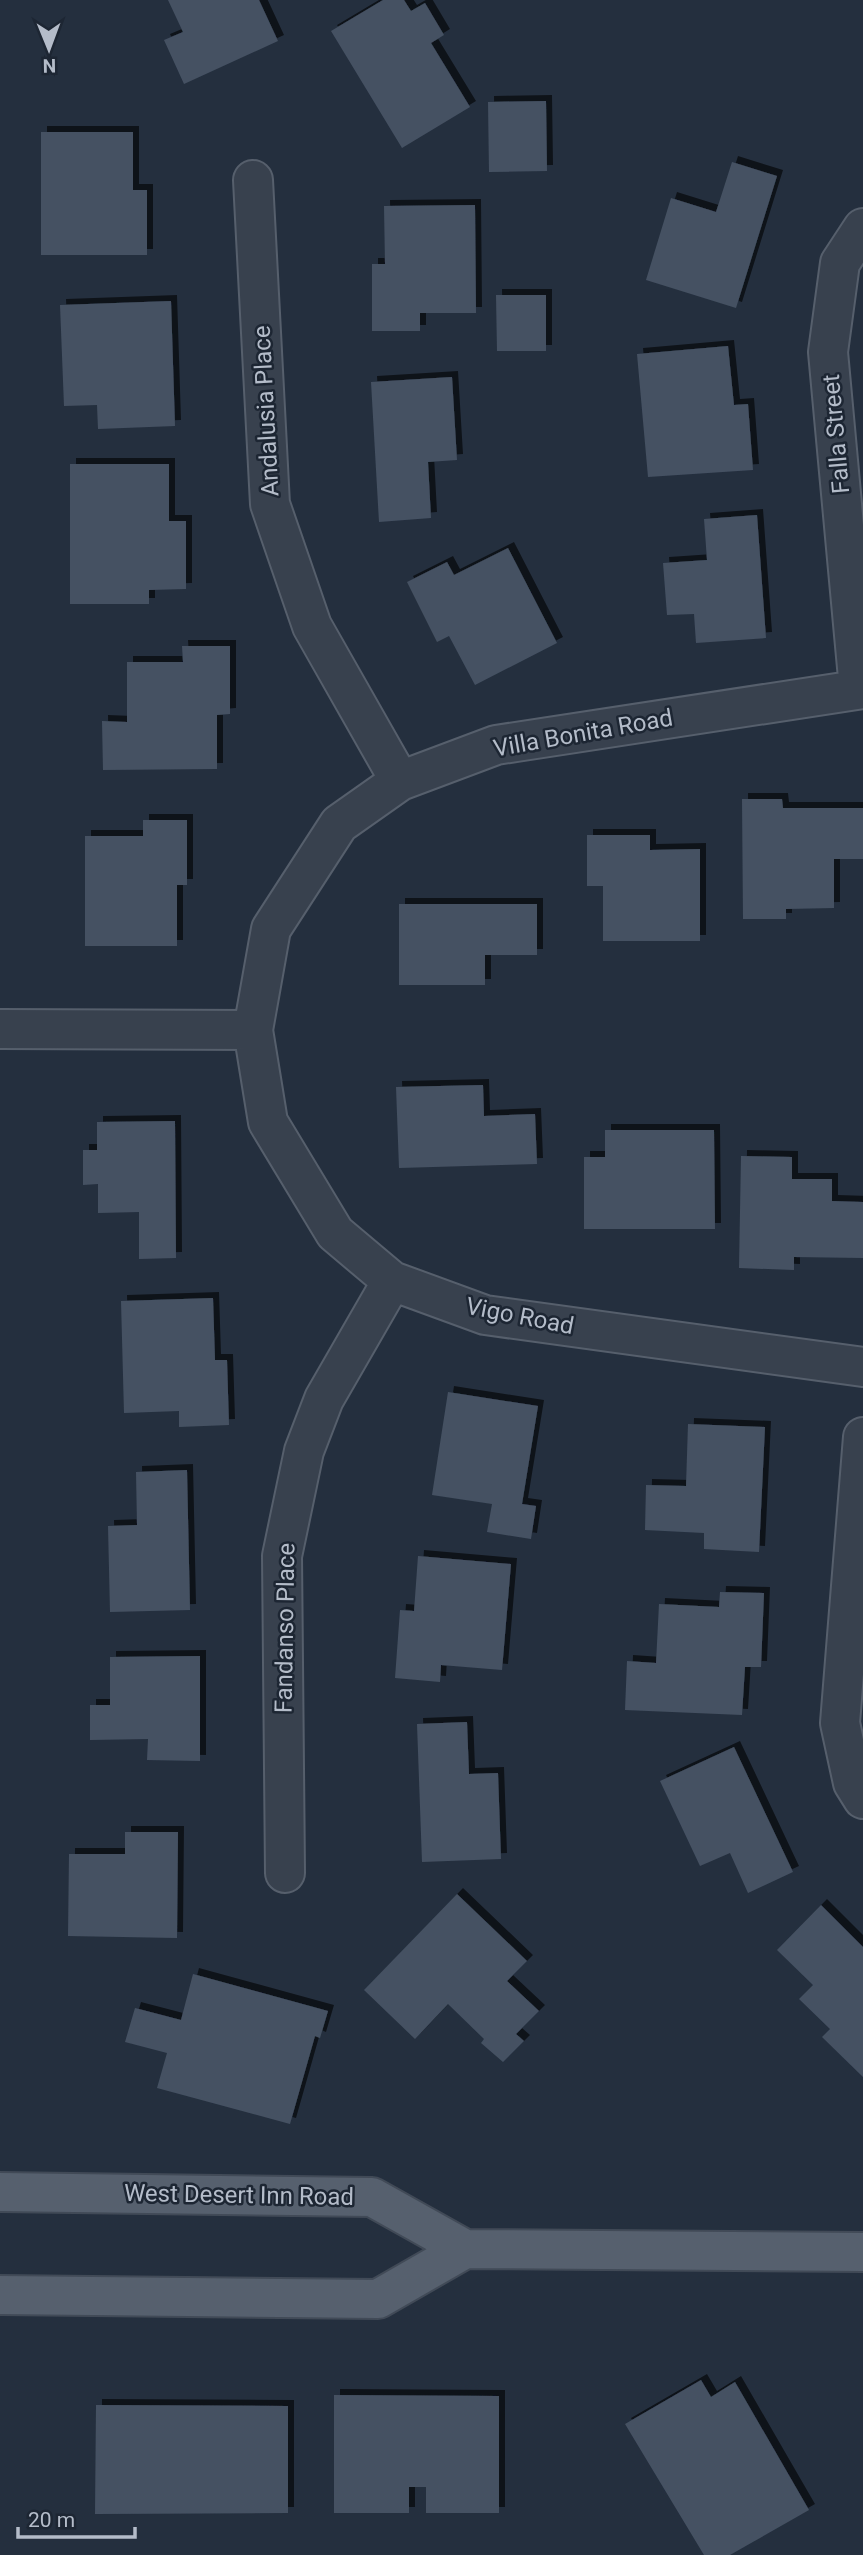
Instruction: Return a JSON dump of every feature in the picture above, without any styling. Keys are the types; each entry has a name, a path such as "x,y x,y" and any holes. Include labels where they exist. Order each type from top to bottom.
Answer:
{"main road":[{"name":"West Desert Inn Road","path":"0,2192 372,2197 465,2249 863,2252"},
{"name":"West Desert Inn Road","path":"0,2295 378,2298 465,2249"}],"street":[{"name":"Andalusia Place","path":"253,180 270,504 313,625 400,781"},
{"name":"Falla Street","path":"861,689 828,352 840,263 863,228"},
{"name":"Villa Bonita Road","path":"253,1030 271,929 339,824 400,781 496,745 861,689"},
{"path":"0,1029 253,1030"},
{"name":"Vigo Road","path":"253,1030 268,1122 335,1233 392,1281 485,1315 863,1367"},
{"name":"Fandanso Place","path":"285,1873 282,1556 304,1451 324,1399 392,1281"},
{"path":"863,1437 840,1723 853,1783 863,1798"}],"building":[{"path":"168,0 259,0 278,41 184,84 164,40 183,32"},
{"path":"383,0 404,0 411,11 425,3 444,35 431,43 470,107 402,148 331,31"},
{"path":"546,101 547,171 489,172 488,102"},
{"path":"41,132 133,132 133,190 147,190 147,255 41,255"},
{"path":"732,162 777,176 736,308 646,280 671,198 716,212"},
{"path":"475,205 476,313 420,313 420,331 372,331 372,264 385,264 384,206"},
{"path":"496,295 546,295 546,351 497,351"},
{"path":"171,301 175,426 98,429 97,405 64,406 60,305"},
{"path":"728,346 734,405 748,404 753,470 648,477 637,354"},
{"path":"452,377 457,460 428,462 431,518 379,522 371,382"},
{"path":"70,464 169,464 169,521 186,521 186,589 149,590 149,604 70,604"},
{"path":"757,515 766,638 696,643 694,614 667,615 663,563 707,560 704,519"},
{"path":"508,548 557,643 475,685 449,636 437,642 407,582 447,562 454,575"},
{"path":"182,646 230,646 230,714 217,715 217,769 103,770 102,721 127,722 127,662 183,662"},
{"path":"742,799 782,799 783,808 863,808 863,859 834,859 834,908 786,909 786,919 743,919"},
{"path":"143,820 187,820 187,885 177,885 177,946 85,946 85,836 143,836"},
{"path":"587,835 650,835 650,850 700,849 700,941 603,941 603,886 587,886"},
{"path":"399,904 537,904 537,955 485,955 485,985 399,985"},
{"path":"483,1085 484,1116 535,1114 537,1164 399,1168 396,1087"},
{"path":"175,1121 176,1258 139,1259 139,1212 98,1213 98,1184 83,1185 83,1150 97,1150 97,1122"},
{"path":"605,1130 714,1130 715,1229 584,1229 584,1157 605,1157"},
{"path":"741,1156 792,1157 792,1179 832,1179 832,1201 863,1202 863,1258 794,1257 794,1270 739,1268"},
{"path":"213,1298 215,1360 227,1360 229,1425 179,1427 179,1411 124,1413 121,1301"},
{"path":"448,1392 538,1406 522,1504 536,1506 531,1539 487,1532 492,1504 432,1495"},
{"path":"688,1424 765,1427 759,1552 704,1549 704,1533 645,1530 646,1485 686,1486"},
{"path":"187,1470 190,1610 110,1612 108,1526 137,1525 136,1472"},
{"path":"418,1556 511,1564 502,1670 441,1665 440,1682 395,1678 400,1610 414,1611"},
{"path":"720,1592 764,1593 761,1667 745,1667 742,1715 625,1710 627,1661 656,1663 659,1604 719,1607"},
{"path":"200,1656 200,1761 147,1760 148,1739 90,1740 90,1705 110,1705 110,1657"},
{"path":"467,1722 469,1774 498,1773 501,1859 422,1862 417,1724"},
{"path":"734,1747 793,1872 748,1893 730,1853 700,1866 660,1781"},
{"path":"125,1832 178,1832 177,1938 68,1936 69,1854 125,1854"},
{"path":"457,1894 527,1961 507,1981 539,2011 516,2034 524,2041 503,2062 481,2043 484,2039 448,2004 415,2039 364,1990"},
{"path":"821,1905 863,1947 863,2077 822,2037 830,2029 799,1999 813,1985 777,1950"},
{"path":"193,1974 328,2011 320,2038 315,2036 290,2124 157,2088 167,2053 125,2042 135,2008 181,2020"},
{"path":"701,2380 711,2397 735,2382 809,2510 730,2555 704,2555 625,2424"},
{"path":"334,2395 499,2396 499,2513 426,2513 426,2487 409,2487 409,2513 334,2513"},
{"path":"96,2405 288,2406 288,2513 95,2514"}]}
